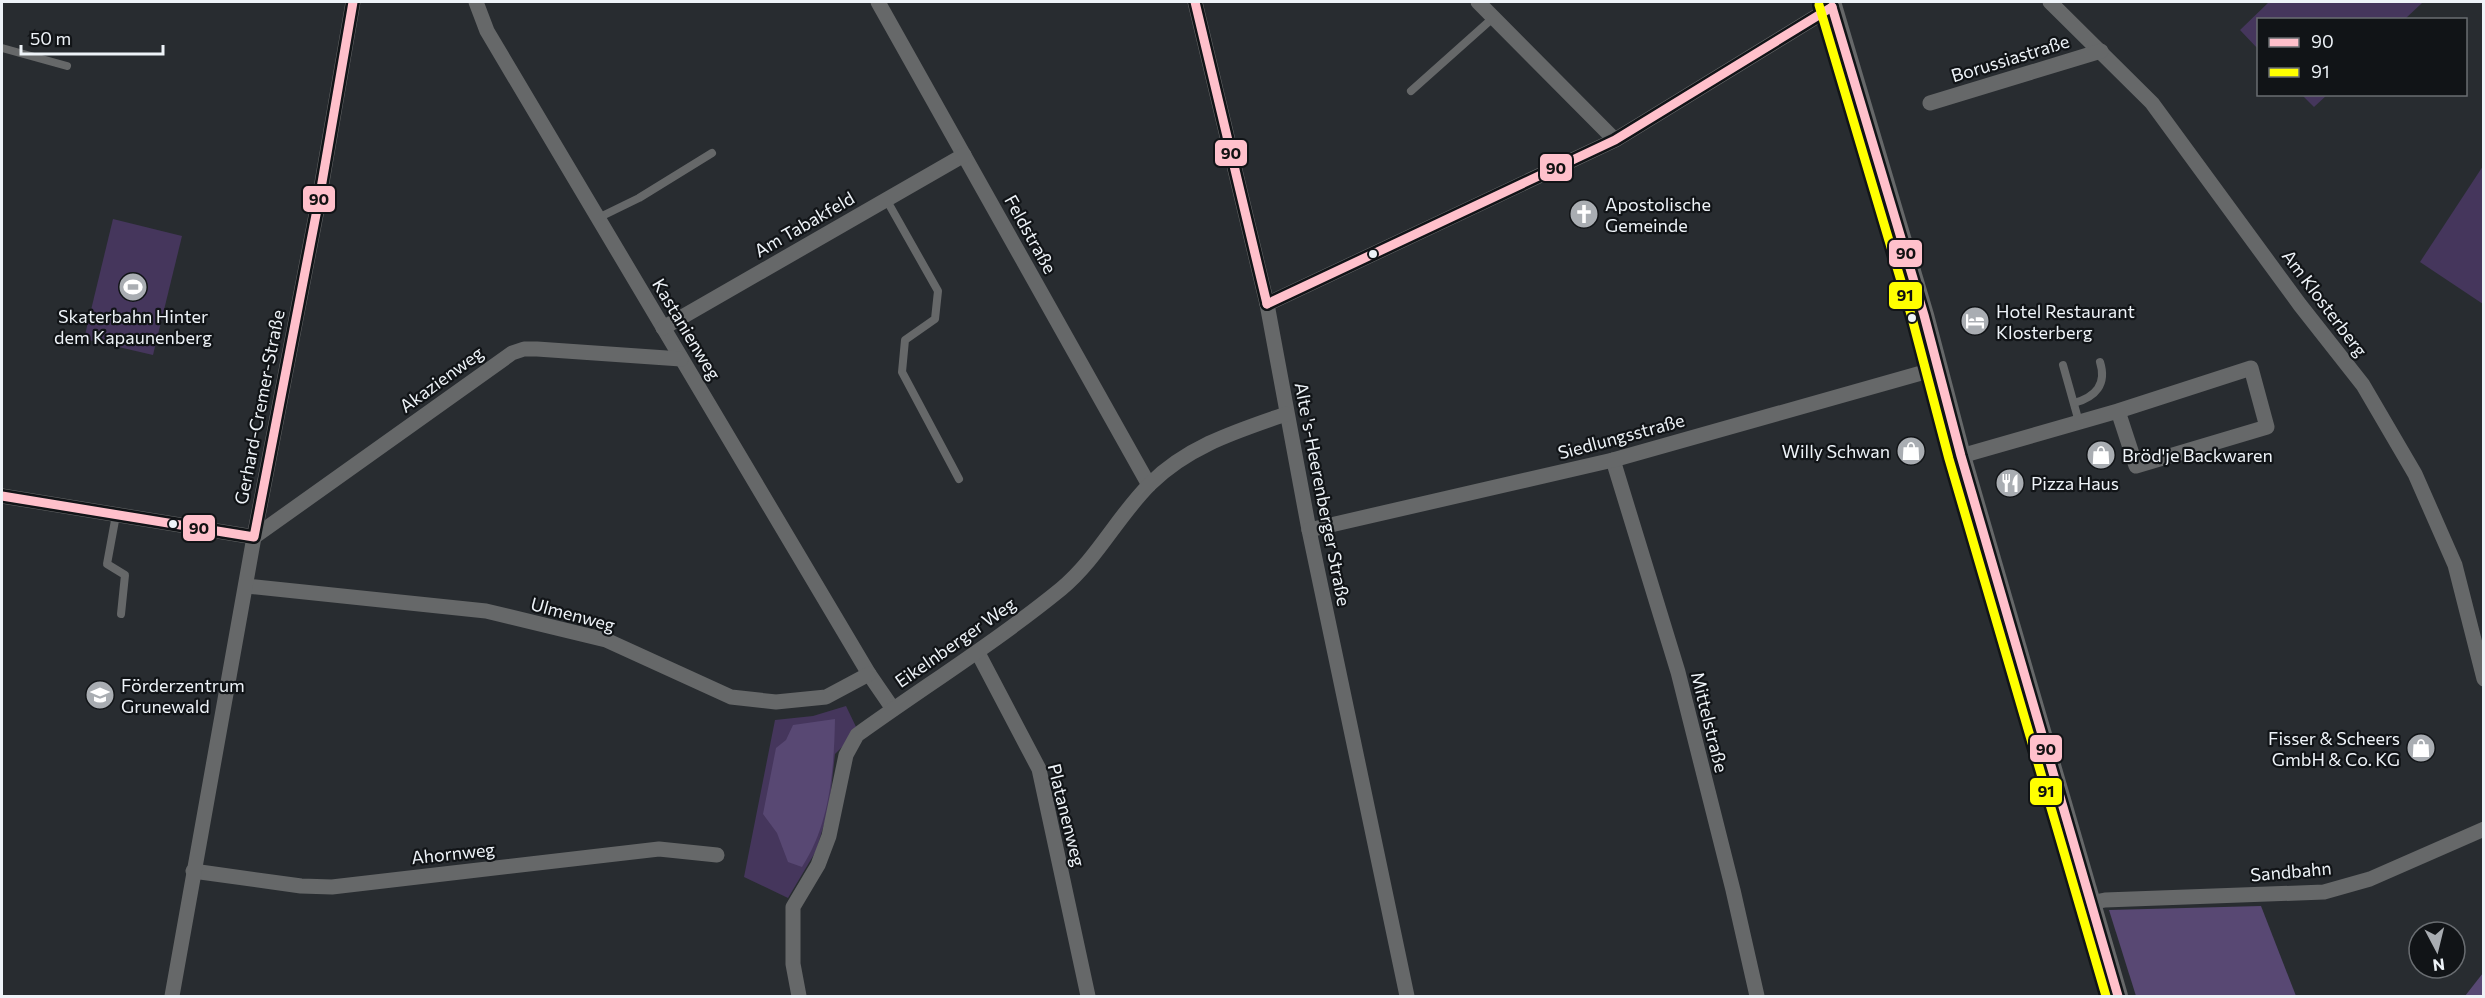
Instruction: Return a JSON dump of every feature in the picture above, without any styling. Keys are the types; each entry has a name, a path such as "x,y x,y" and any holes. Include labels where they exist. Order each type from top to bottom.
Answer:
{"street":[{"name":"Gerhard-Cremer-Straße","path":"172,996 254,537 320,194 354,2"},
{"name":"Kastanienweg","path":"476,2 487,31 870,674"},
{"name":"Feldstraße","path":"878,2 1149,485"},
{"name":"Alte 's-Heerenberger Straße","path":"1195,2 1267,304 1309,530 1407,996"},
{"path":"1478,2 1615,140"},
{"name":"Am Klosterberg","path":"2050,2 2152,103 2300,305 2363,385 2415,474 2455,565 2484,679"},
{"path":"1267,304 1615,140 1831,4 1939,368 1961,456 2118,996"},
{"name":"Borussiastraße","path":"1930,103 2101,51"},
{"name":"Am Tabakfeld","path":"663,328 964,155"},
{"name":"Akazienweg","path":"254,537 512,353 524,349 537,349 681,359"},
{"name":"Siedlungsstraße","path":"1309,530 1613,460 1939,368"},
{"path":"1961,456 2118,411 2251,368 2267,427 2136,466 2118,411"},
{"name":"Eikelnberger Weg","path":"799,996 793,964 793,907 818,865 829,836 846,755 857,735 978,653 1070,581 1089,561 1149,485 1182,457 1216,439 1286,414"},
{"name":"Mittelstraße","path":"1613,460 1678,672 1733,890 1756,996"},
{"path":"2,496 254,537"},
{"name":"Ulmenweg","path":"246,586 486,611 606,640 731,697 776,702 826,697 870,674"},
{"name":"Platanenweg","path":"978,653 1039,769 1088,996"},
{"path":"870,674 893,709"},
{"name":"Sandbahn","path":"2090,903 2105,900 2324,892 2370,879 2484,829"},
{"name":"Ahornweg","path":"194,871 301,886 332,886 659,849 717,855"}],"lane":[{"path":"1411,91 1494,17"},
{"path":"2,48 67,66"},
{"path":"598,218 639,198 712,153"},
{"path":"886,199 938,291 935,319 905,340 902,372 958,480"},
{"path":"2074,403 2083,401 2099,390 2103,381 2100,362"},
{"path":"2063,364 2079,422"},
{"path":"116,515 108,564 125,575 121,614"}],"shaded area":[{"path":"2269,2 2422,3 2406,18 2257,18 2257,48 2240,30"},
{"path":"2303,96 2326,96 2314,107"},
{"path":"2483,166 2483,304 2420,262"},
{"name":"Skaterbahn Hinter dem Kapaunenberg","path":"113,219 182,236 153,355 84,339"},
{"path":"846,706 858,731 835,754 829,808 816,851 788,898 744,877 775,720 813,716"},
{"path":"835,719 829,796 819,833 802,867 788,862 777,833 763,814 776,748 786,740 793,725"},
{"path":"2261,906 2296,996 2136,996 2109,910"},
{"path":"2483,973 2483,996 2465,996"}],"transit line":[{"name":"90","path":"2,496 254,537 320,194 353,2"},
{"name":"90","path":"1195,2 1267,304"},
{"name":"91","path":"1819,5 1912,318 1949,459 2106,996"},
{"name":"90","path":"1832,7 1924,315 1961,456 2118,996"},
{"name":"90","path":"1267,304 1615,140 1832,7"}],"place":[{"name":"Apostolische Gemeinde","path":"1584,214"},
{"name":"Skaterbahn Hinter dem Kapaunenberg","path":"133,287"},
{"name":"Hotel Restaurant Klosterberg","path":"1975,321"},
{"name":"Willy Schwan","path":"1911,451"},
{"name":"Bröd'je Backwaren","path":"2101,455"},
{"name":"Pizza Haus","path":"2010,483"},
{"name":"Förderzentrum Grunewald","path":"100,695"},
{"name":"Fisser & Scheers GmbH & Co. KG","path":"2421,748"}]}
